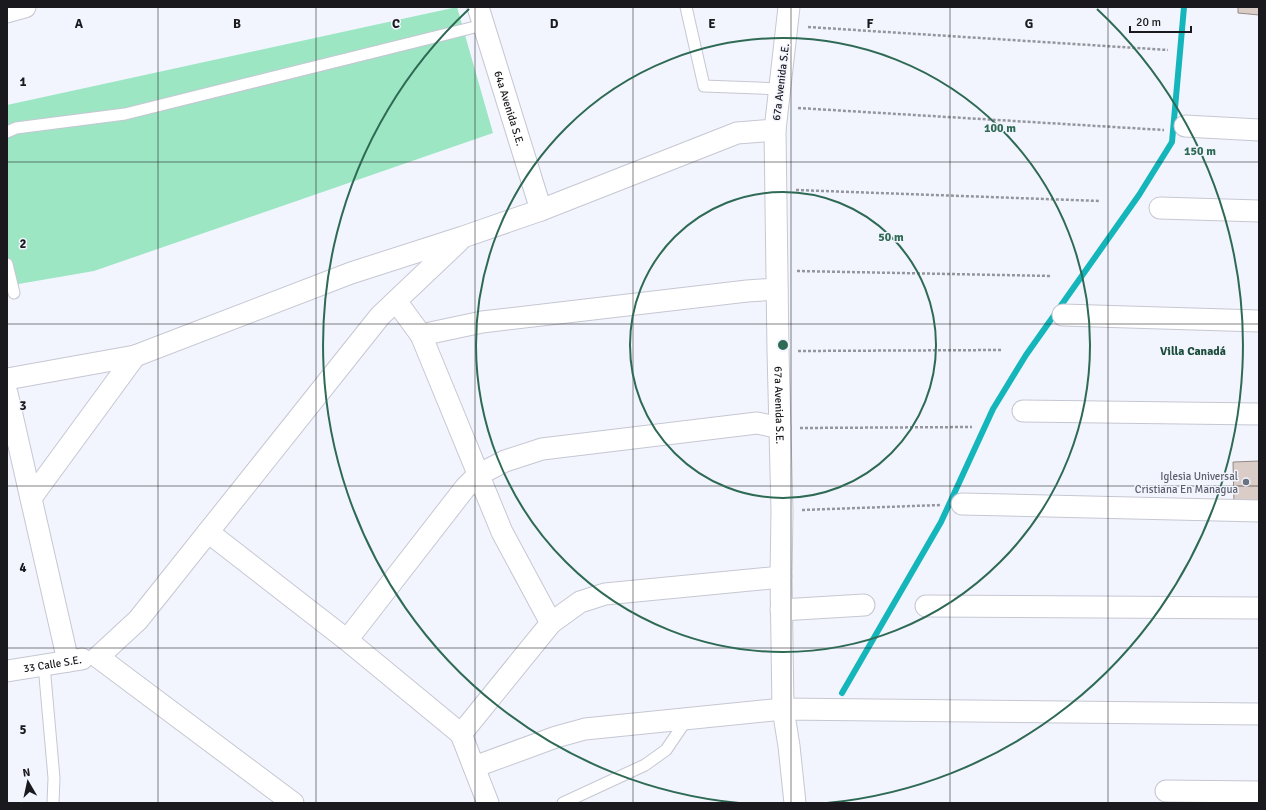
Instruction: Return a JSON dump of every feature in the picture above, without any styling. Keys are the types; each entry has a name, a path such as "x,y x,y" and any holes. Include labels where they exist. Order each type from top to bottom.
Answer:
{"street":[{"path":"7,12 25,7"},
{"name":"64a Avenida S.E.","path":"480,16 541,210"},
{"name":"67a Avenida S.E.","path":"788,16 775,130 782,511 781,577 783,709 790,746 795,803"},
{"path":"1185,126 1259,130"},
{"path":"7,379 135,356 352,273 541,210 737,133 775,130"},
{"path":"1160,208 1259,211"},
{"path":"293,803 98,656 138,620 380,316 463,237"},
{"path":"421,335 482,322 747,291 777,280"},
{"path":"396,301 421,335 502,532 551,623"},
{"path":"1063,315 1259,321"},
{"path":"31,498 135,356"},
{"path":"7,393 68,661"},
{"path":"1023,411 1259,414"},
{"path":"347,640 465,488 478,475 505,461 542,448 757,423 780,428"},
{"path":"962,504 1259,512"},
{"path":"208,532 347,640 461,734 488,803"},
{"path":"461,734 551,623 580,602 604,594 781,577"},
{"path":"782,610 864,605"},
{"path":"926,606 1259,608"},
{"name":"33 Calle S.E.","path":"7,671 98,656"},
{"path":"474,767 556,737 585,729 783,709 1259,714"},
{"path":"1166,791 1259,792"}],"lane":[{"path":"686,7 704,86 779,98"},
{"path":"7,132 16,128 125,114 480,16"},
{"path":"7,264 14,293"},
{"path":"44,665 54,778 53,803"},
{"path":"563,803 645,765 666,750 687,719"}],"path":[{"path":"788,16 1168,50"},
{"path":"779,98 1164,130"},
{"path":"776,190 1100,201"},
{"path":"777,280 1052,276"},
{"path":"778,351 1003,350"},
{"path":"780,428 972,427"},
{"path":"782,511 926,505"}],"green space":[{"path":"457,7 493,133 94,271 7,286 7,105"}],"building":[{"path":"1238,7 1259,7 1259,15 1238,13"},
{"name":"Iglesia Universal Cristiana En Managua","path":"1259,461 1259,501 1234,502 1233,462"}],"waterway":[{"path":"842,693 941,522 993,409 1026,355 1139,195 1172,142 1184,7"}],"place":[{"name":"Iglesia Universal Cristiana En Managua","path":"1246,482"}],"district":[{"name":"Villa Canadá","path":"1193,351"}]}
